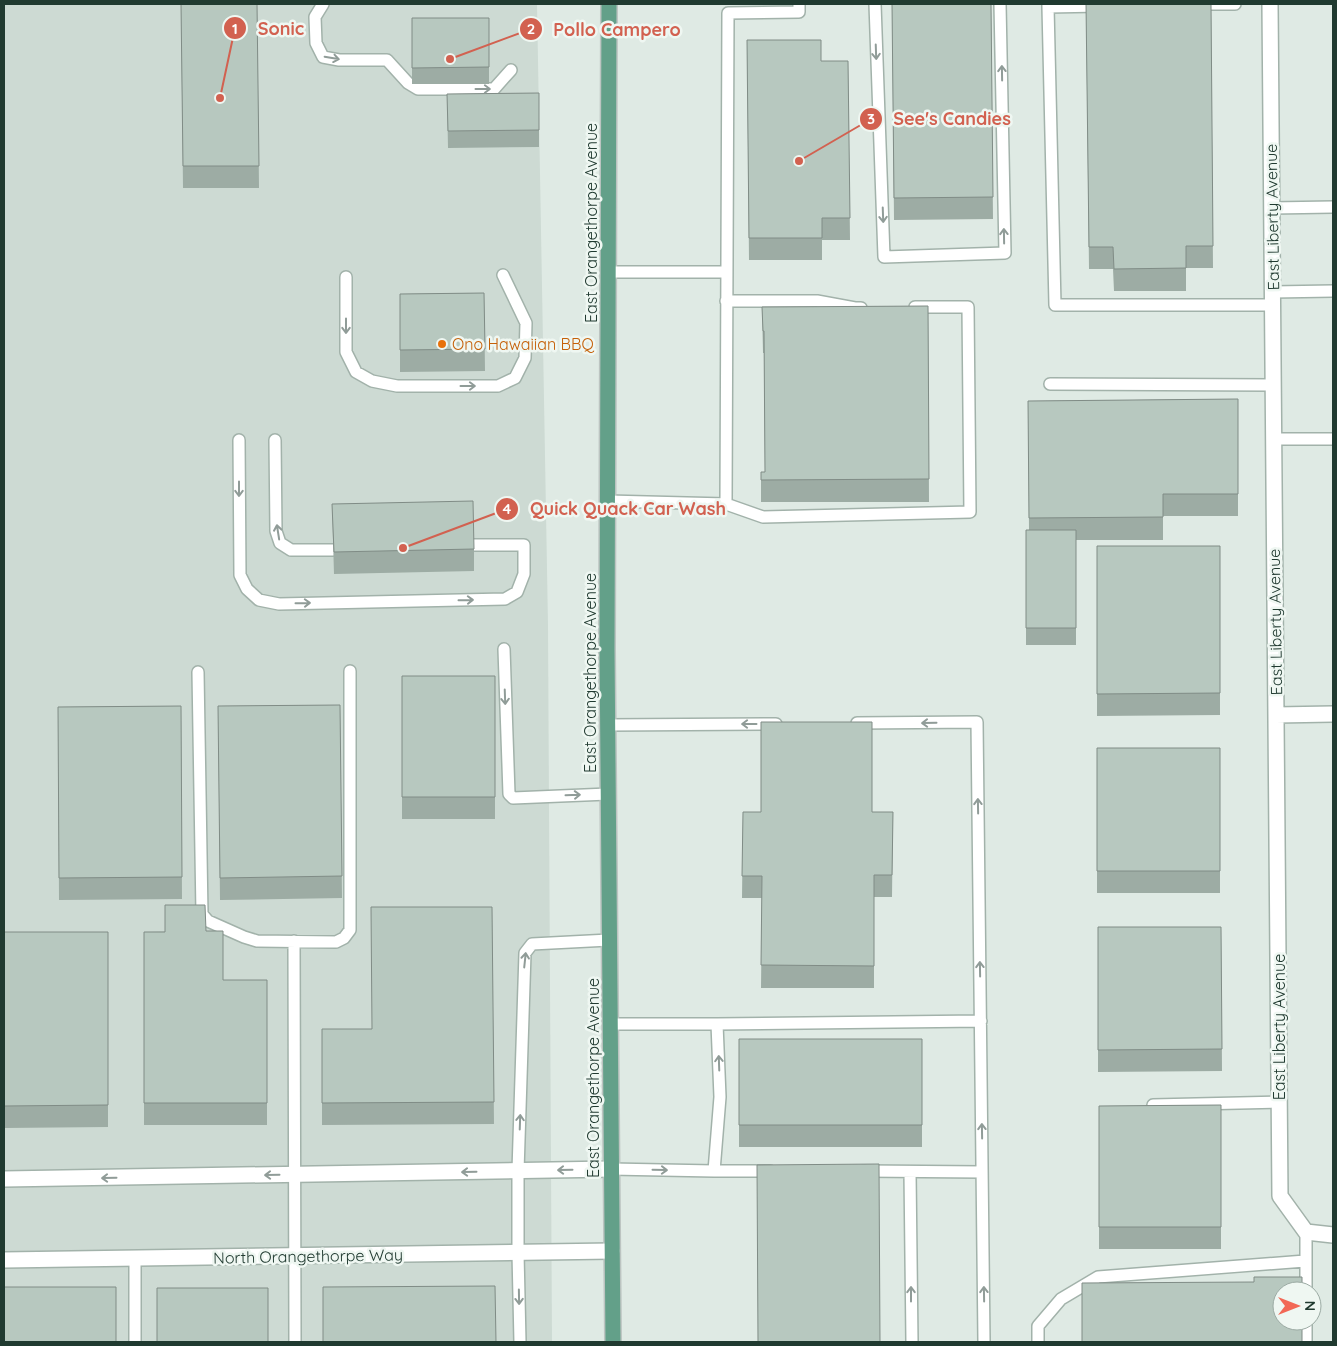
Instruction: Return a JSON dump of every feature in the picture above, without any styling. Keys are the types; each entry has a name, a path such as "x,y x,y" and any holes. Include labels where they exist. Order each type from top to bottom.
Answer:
{"main road":[{"name":"East Orangethorpe Avenue","path":"609,4 608,794 613,1342"}],"street":[{"name":"East Liberty Avenue","path":"1270,4 1280,1196 1306,1232"},
{"path":"1276,716 1333,714"},
{"path":"4,1179 611,1169"},
{"path":"1306,1232 1333,1235"},
{"name":"North Orangethorpe Way","path":"4,1260 612,1251"}],"lane":[{"path":"323,4 315,17 316,43 323,57 339,60 387,60 408,82 418,88 494,88 512,70"},
{"path":"726,504 728,13 799,12 799,4"},
{"path":"875,4 884,257 1005,253 1000,4"},
{"path":"1186,5 1235,4"},
{"path":"1108,6 1048,5 1055,306 1273,298 1333,292"},
{"path":"1272,208 1333,207"},
{"path":"608,272 726,272"},
{"path":"346,278 346,352 356,372 372,381 397,386 498,386 515,378 525,358 526,323 503,274"},
{"path":"726,301 817,301 856,308 874,308"},
{"path":"608,502 726,504 763,517 970,512 968,307 902,307"},
{"path":"1050,384 1274,385"},
{"path":"1274,438 1333,439"},
{"path":"239,440 240,574 247,590 259,600 279,604 505,599 517,592 524,574 524,545 474,546"},
{"path":"275,440 276,531 280,543 291,550 333,550"},
{"path":"504,649 509,794 513,798 608,794"},
{"path":"198,672 202,914 208,921 257,941 336,942 344,938 350,930 350,671"},
{"path":"844,723 977,722 984,1342"},
{"path":"608,725 786,724"},
{"path":"520,1342 518,1171 525,953 532,944 609,940"},
{"path":"294,941 295,1342"},
{"path":"610,1024 980,1021"},
{"path":"714,1171 720,1098 717,1024"},
{"path":"1153,1105 1280,1102"},
{"path":"611,1169 783,1171"},
{"path":"852,1171 982,1172"},
{"path":"910,1172 912,1342"},
{"path":"1306,1232 1306,1281"},
{"path":"135,1258 135,1342"},
{"path":"1038,1342 1038,1326 1060,1299 1098,1277 1305,1262"}],"shaded area":[{"path":"4,4 537,4 548,625 552,1342 4,1342"}],"building":[{"path":"181,4 257,4 259,166 183,166"},
{"path":"892,4 991,4 993,197 894,198"},
{"path":"1086,4 1211,4 1213,246 1186,246 1186,268 1114,269 1113,247 1089,247"},
{"path":"412,18 489,18 489,67 412,68"},
{"path":"747,40 821,40 821,61 848,61 850,218 822,218 822,238 749,238"},
{"path":"539,93 539,130 448,131 447,94"},
{"path":"484,293 485,349 400,350 400,294"},
{"path":"928,306 929,479 761,480 761,472 765,472 764,331 762,307"},
{"path":"1238,399 1238,494 1163,494 1163,517 1029,518 1028,401"},
{"path":"473,501 474,549 334,552 332,504"},
{"path":"1026,530 1076,530 1076,628 1026,628"},
{"path":"1097,546 1220,546 1220,693 1097,694"},
{"path":"402,676 495,676 495,797 402,797"},
{"path":"340,705 342,876 220,878 218,706"},
{"path":"181,706 182,877 59,878 58,707"},
{"path":"761,722 872,722 872,812 893,812 892,875 874,875 874,966 761,965 762,876 742,876 743,812 761,812"},
{"path":"1097,748 1220,748 1220,871 1097,871"},
{"path":"165,905 205,905 206,931 223,931 223,980 267,980 267,1103 144,1103 144,932 165,932"},
{"path":"371,907 492,907 494,1102 322,1103 322,1029 372,1029"},
{"path":"1098,927 1221,927 1222,1049 1098,1050"},
{"path":"4,932 108,932 108,1105 4,1106"},
{"path":"739,1039 922,1039 922,1125 739,1125"},
{"path":"1221,1105 1221,1227 1099,1227 1099,1106"},
{"path":"879,1164 880,1342 758,1342 757,1165"},
{"path":"1254,1277 1302,1277 1302,1281 1272,1281 1272,1331 1302,1331 1302,1342 1082,1342 1082,1283 1254,1282"},
{"path":"495,1286 496,1342 323,1342 323,1287"},
{"path":"4,1287 116,1287 116,1342 4,1342"},
{"path":"157,1288 268,1288 268,1342 157,1342"}],"place":[{"name":"Pollo Campero","path":"450,59"},
{"name":"Sonic","path":"220,98"},
{"name":"See's Candies","path":"799,161"},
{"name":"Ono Hawaiian BBQ","path":"442,344"},
{"name":"Quick Quack Car Wash","path":"403,548"}]}
